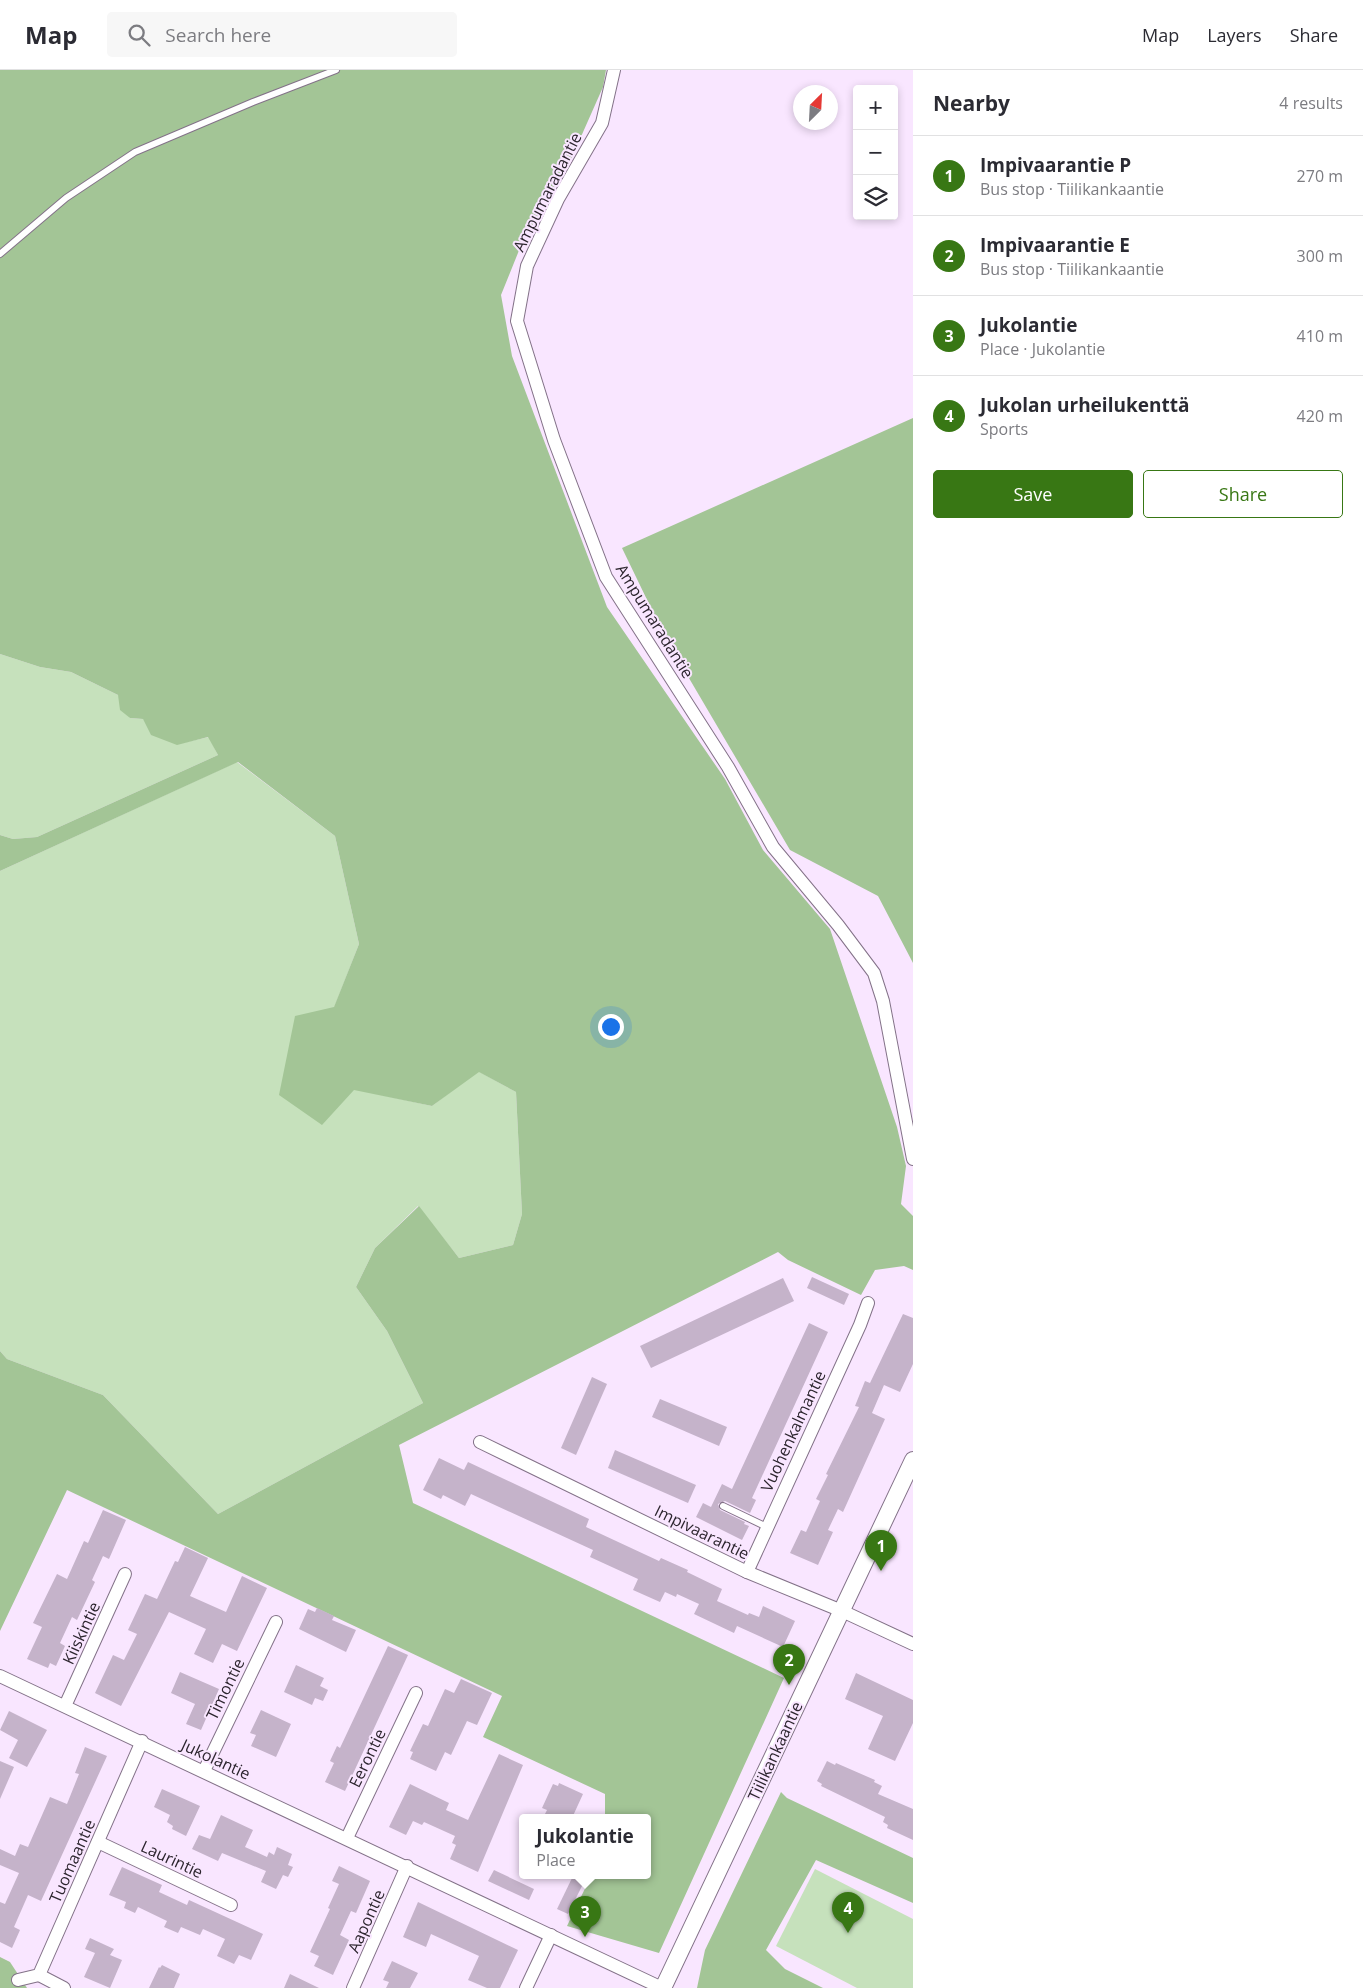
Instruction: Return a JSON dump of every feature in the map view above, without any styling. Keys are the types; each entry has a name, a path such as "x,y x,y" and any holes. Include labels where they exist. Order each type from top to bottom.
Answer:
{"street":[{"name":"Ampumaradantie","path":"614,70 602,123 558,199 526,266 517,321 554,440 606,577 723,760 773,847 838,925 874,973 883,1001 913,1159"},
{"name":"Vuohenkalmantie","path":"747,1572 860,1325 868,1303"},
{"name":"Impivaarantie","path":"480,1442 747,1572 842,1611 913,1644"},
{"name":"Tiilikankaantie","path":"663,1988 913,1460"},
{"name":"Kiiskintie","path":"65,1706 125,1574"},
{"name":"Timontie","path":"204,1771 276,1622"},
{"name":"Jukolantie","path":"0,1676 408,1866 663,1988"},
{"name":"Eerontie","path":"347,1838 416,1693"},
{"name":"Tuomaantie","path":"38,1975 142,1741"},
{"name":"Laurintie","path":"98,1842 231,1905"},
{"name":"Aapontie","path":"353,1988 408,1866"},
{"path":"526,1988 551,1935"},
{"path":"18,1980 38,1975 64,1988"}],"lane":[{"path":"0,254 66,198 135,152 336,70"},
{"path":"723,1506 767,1527"}],"green space":[{"path":"0,70 606,70 603,87 572,157 522,243 501,295 512,356 607,607 725,779 763,850 830,929 897,1127 906,1166 901,1204 913,1216 913,1270 904,1266 875,1270 861,1295 788,1260 778,1252 399,1445 413,1503 784,1678 659,1953 567,1926 590,1879 651,1879 651,1814 605,1814 605,1794 483,1737 502,1696 67,1490 0,1631 0,1351 7,1359 103,1395 218,1514 423,1403 387,1331 356,1287 375,1248 419,1206 459,1258 513,1245 522,1214 516,1092 479,1072 432,1106 354,1090 322,1125 279,1095 295,1016 334,1007 359,944 335,836 238,762 0,871 0,835 13,839 37,837 218,755 208,737 177,745 151,735 143,719 130,718 120,710 118,695 71,672 40,667 0,654"},
{"path":"913,418 913,963 878,896 790,850 666,639 622,548"},
{"path":"0,654 40,667 71,672 118,695 130,718 143,719 177,744 209,737 218,755 37,837 13,839 0,835"},
{"path":"237,762 335,836 359,944 334,1008 354,1089 432,1106 478,1071 516,1092 522,1214 513,1245 459,1258 418,1206 375,1248 356,1287 387,1331 423,1403 218,1514 103,1395 7,1359 0,1351 0,871"},
{"path":"781,1792 787,1798 913,1858 913,1903 816,1860 766,1950 785,1969 823,1988 697,1988 705,1950"},
{"path":"815,1869 913,1919 913,1988 857,1988 776,1946"},
{"path":"0,1957 10,1962 27,1988 0,1988"}],"building":[{"path":"812,1277 849,1294 844,1305 807,1288"},
{"path":"783,1278 794,1301 651,1368 640,1346"},
{"path":"903,1314 913,1318 913,1364 900,1392 884,1385 872,1413 885,1419 843,1512 838,1509 828,1530 833,1532 818,1565 790,1553 801,1530 806,1532 820,1501 816,1499 828,1475 826,1474 859,1407 855,1406 865,1381 870,1383"},
{"path":"809,1323 828,1332 752,1498 756,1500 750,1513 725,1501 718,1504 720,1510 745,1522 744,1524 749,1526 742,1540 696,1517 703,1503 711,1507 722,1484 732,1489"},
{"path":"592,1377 607,1384 576,1455 561,1448"},
{"path":"660,1399 727,1427 719,1446 652,1417"},
{"path":"615,1450 696,1485 688,1503 608,1468"},
{"path":"439,1458 464,1470 468,1462 589,1519 586,1527 659,1561 661,1558 688,1570 687,1572 722,1589 717,1601 748,1615 749,1613 759,1617 763,1606 795,1621 783,1647 737,1626 734,1633 694,1614 699,1604 677,1594 676,1597 665,1592 660,1602 633,1590 638,1579 590,1557 593,1550 471,1494 465,1506 443,1495 441,1499 423,1490"},
{"path":"103,1510 126,1520 109,1559 103,1556 92,1580 95,1582 77,1620 72,1617 60,1643 65,1646 56,1666 50,1663 48,1668 27,1659 42,1627 33,1623 57,1574 67,1579 84,1541 88,1543"},
{"path":"185,1547 208,1558 190,1596 226,1612 242,1576 267,1588 237,1651 222,1644 213,1663 194,1654 206,1629 169,1612 121,1706 95,1693 113,1655 124,1660 137,1634 128,1630 145,1594 157,1599 175,1561 178,1562"},
{"path":"317,1608 334,1616 332,1620 356,1630 346,1652 299,1629 308,1609 315,1612"},
{"path":"388,1646 408,1655 345,1791 325,1782 334,1763 330,1761 337,1746 340,1748"},
{"path":"296,1665 324,1678 320,1686 328,1690 323,1701 315,1698 312,1705 284,1692"},
{"path":"180,1672 219,1689 201,1730 186,1724 195,1704 171,1693"},
{"path":"856,1673 913,1700 913,1723 895,1761 868,1749 883,1716 845,1699"},
{"path":"461,1679 492,1693 477,1725 467,1721 451,1755 445,1752 436,1771 410,1759 413,1752 410,1751 423,1724 428,1726 445,1689 454,1693"},
{"path":"261,1710 291,1724 276,1757 251,1746 256,1735 250,1733"},
{"path":"9,1711 47,1730 27,1767 9,1758 18,1740 0,1730"},
{"path":"85,1747 107,1756 41,1901 28,1895 14,1927 20,1930 12,1948 0,1942 0,1902 5,1904 19,1873 0,1865 0,1849 15,1856 20,1844 28,1847 50,1797 67,1804 79,1774 75,1773"},
{"path":"499,1754 523,1765 478,1872 450,1859 456,1845 452,1843 455,1836 424,1822 422,1825 413,1821 406,1835 389,1827 410,1784 449,1803 446,1810 468,1820"},
{"path":"0,1761 14,1767 0,1799"},
{"path":"827,1761 875,1780 874,1782 882,1786 878,1794 913,1809 913,1840 887,1828 888,1825 883,1822 885,1817 821,1786 822,1784 817,1781"},
{"path":"559,1783 583,1794 574,1814 545,1814 547,1810 542,1808 553,1784 558,1786"},
{"path":"162,1789 200,1806 186,1836 172,1829 173,1826 167,1822 170,1815 154,1807"},
{"path":"221,1815 253,1830 245,1847 267,1857 269,1852 274,1855 277,1847 292,1854 288,1865 293,1867 288,1877 283,1875 276,1889 261,1882 266,1871 222,1853 218,1861 192,1849 199,1835 210,1839"},
{"path":"339,1866 370,1881 356,1913 351,1911 340,1935 349,1940 333,1975 314,1966 319,1956 310,1952 330,1909 328,1908 339,1884 332,1881"},
{"path":"122,1867 162,1885 159,1892 187,1905 189,1900 263,1934 251,1960 239,1955 234,1964 217,1956 225,1939 203,1929 200,1935 181,1927 178,1933 164,1927 167,1921 138,1907 135,1913 124,1908 126,1902 109,1895"},
{"path":"494,1870 534,1889 529,1900 488,1881"},
{"path":"572,1879 578,1879 584,1882 568,1914 557,1909"},
{"path":"418,1902 518,1950 500,1988 487,1988 468,1980 479,1956 431,1934 426,1947 403,1937"},
{"path":"90,1938 114,1949 110,1955 122,1960 110,1988 84,1977 95,1953 85,1949"},
{"path":"392,1961 418,1973 410,1988 386,1988 389,1982 383,1980"},
{"path":"162,1965 180,1974 174,1988 149,1988 159,1967"},
{"path":"290,1974 319,1988 284,1988"}],"place":[{"name":"Impivaarantie P","path":"881,1571"},
{"name":"Impivaarantie E","path":"789,1685"},
{"name":"Jukolan urheilukenttä","path":"848,1933"},
{"name":"Jukolantie","path":"585,1937"}]}
